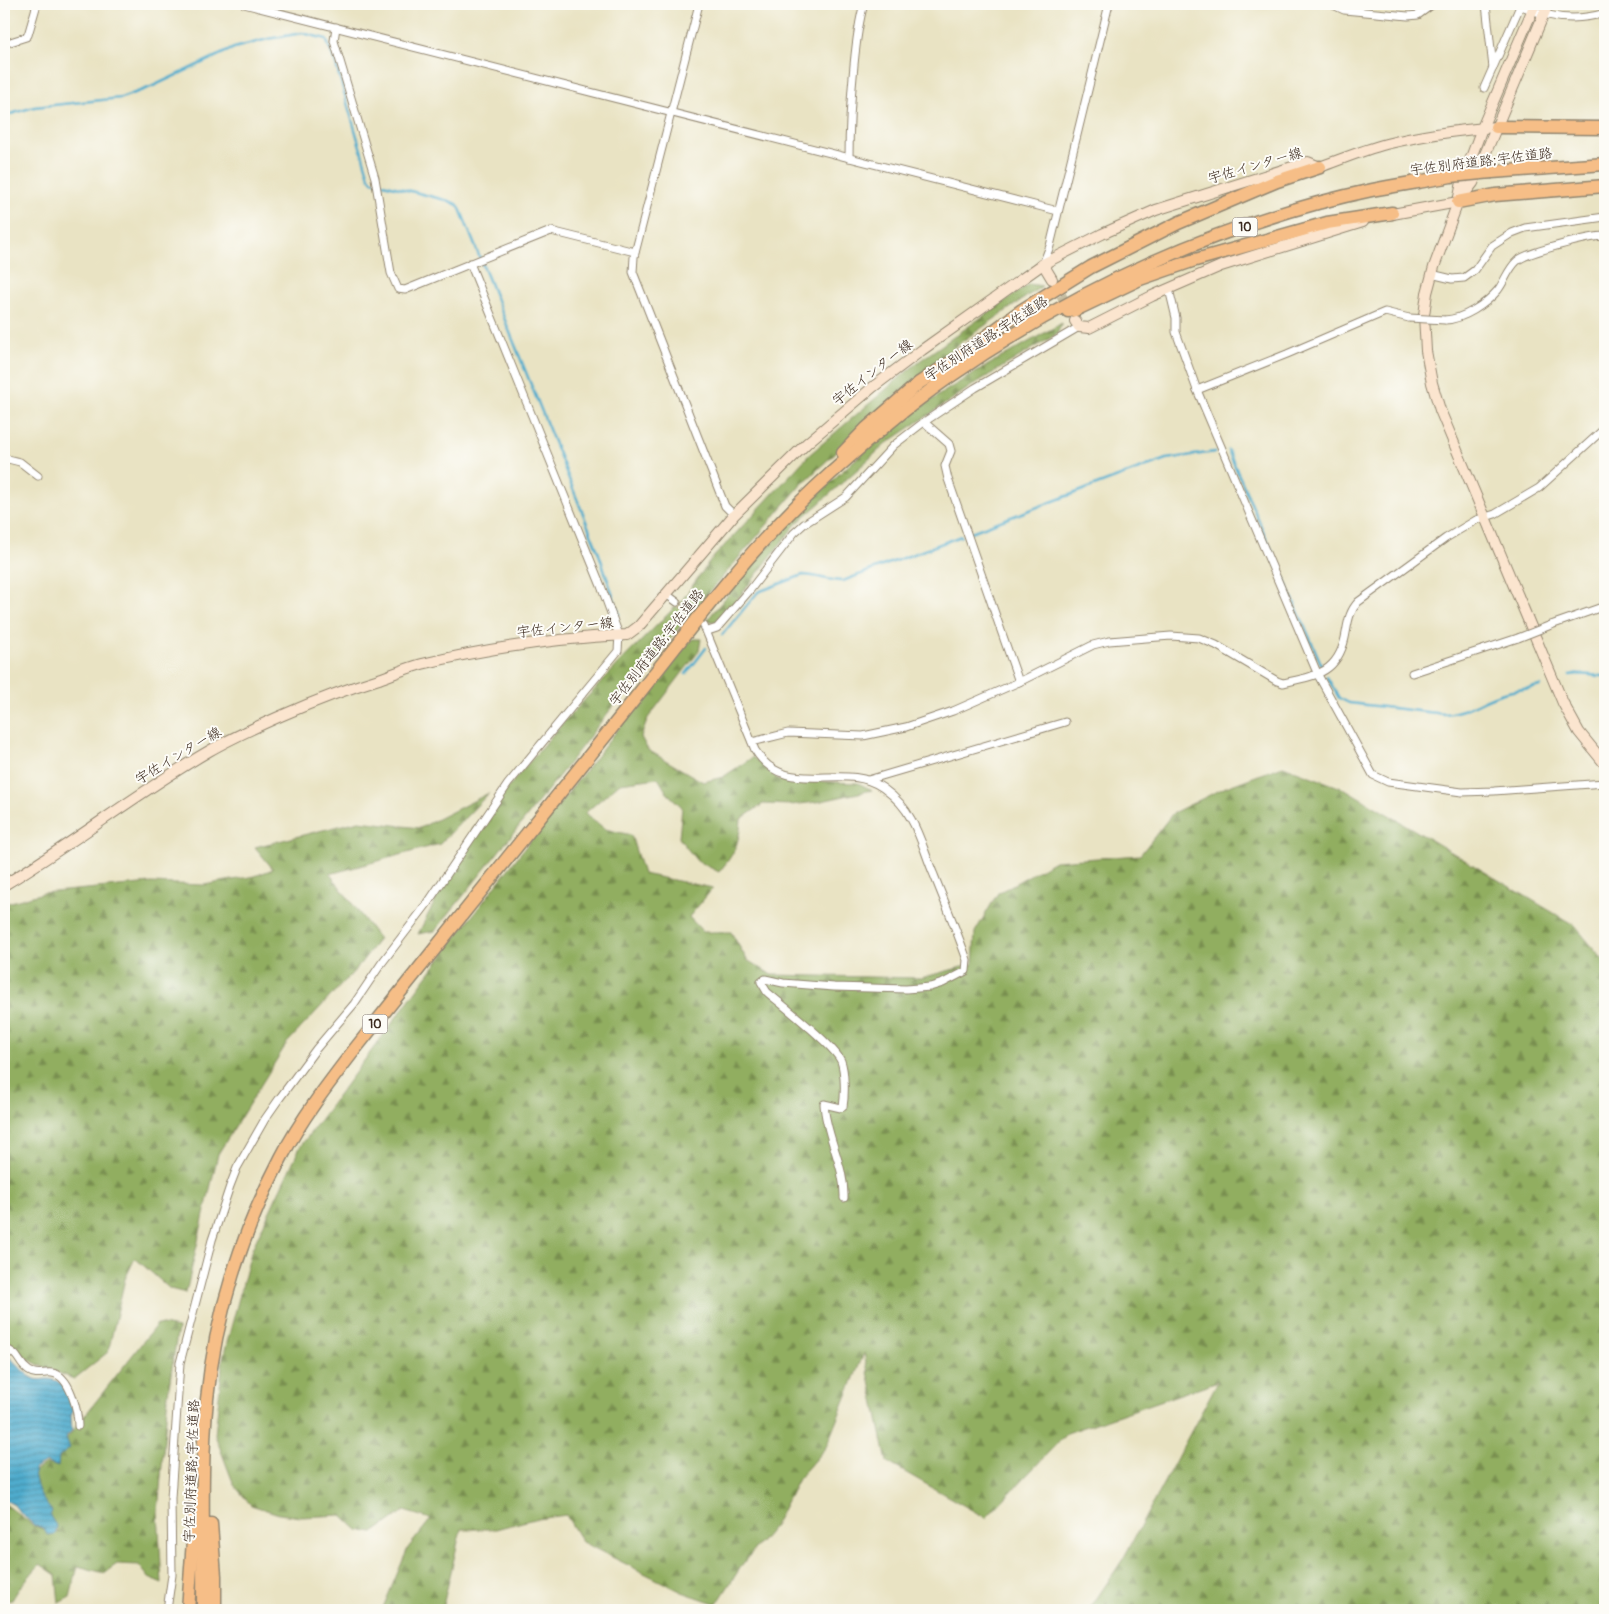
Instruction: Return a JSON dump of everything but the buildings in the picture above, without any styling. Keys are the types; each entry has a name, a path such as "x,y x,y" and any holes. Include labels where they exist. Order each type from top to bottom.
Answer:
{"highway":[{"path":"1496,127 1605,128"},
{"name":"宇佐別府道路;宇佐道路","path":"203,1610 205,1426 213,1357 222,1315 240,1253 263,1195 281,1158 304,1119 355,1049 726,583 770,534 837,468 932,390 1008,338 1086,294 1165,256 1246,226 1303,208 1371,190 1451,176 1605,164"},
{"path":"770,534 788,508 867,428 919,383 959,357 1022,310 1091,267 1148,237 1277,181 1320,167"},
{"path":"1458,202 1495,195 1605,186"},
{"path":"1052,313 1075,310 1140,279 1227,250 1327,223 1392,214"},
{"path":"188,1610 196,1500 205,1426"},
{"path":"205,1426 215,1576 215,1610"}],"main road":[{"path":"1077,324 1084,329 1089,328 1152,296 1221,266 1392,214 1458,202 1473,183 1548,4"},
{"path":"1534,7 1482,128 1462,182 1458,202 1431,274 1426,293 1424,315 1427,363 1440,410 1563,703 1579,732 1605,764"},
{"name":"宇佐インター線","path":"4,885 70,843 149,786 186,764 232,738 337,692 420,665 476,652 627,635 639,626 734,515 807,442 873,387 922,350 1043,264 1102,234 1156,210 1308,162 1320,167 1385,144 1446,132 1496,127"},
{"path":"1043,264 1052,280"}],"street":[{"path":"4,44 28,35 37,4"},
{"path":"250,4 1058,211"},
{"path":"698,4 632,263 634,276 725,506 734,515"},
{"path":"849,158 849,117 858,30 864,4"},
{"path":"1043,264 1050,246 1110,4"},
{"path":"1331,4 1344,10 1408,16 1418,14 1433,4"},
{"path":"1486,4 1493,68"},
{"path":"1484,88 1520,5 1534,7 1543,15 1568,19 1593,17 1605,13"},
{"path":"336,27 334,41 375,178 391,273 396,286 400,290 405,290 551,231 635,252"},
{"path":"1431,274 1452,279 1464,278 1470,275 1492,246 1500,239 1525,228 1605,217"},
{"path":"1197,390 1385,312 1410,318 1453,320 1488,299 1497,290 1512,266 1519,260 1539,251 1605,236"},
{"path":"167,1610 172,1575 171,1498 180,1363 212,1240 237,1168 265,1119 279,1099 322,1041 354,1004 381,964 422,910 508,784 618,651 619,635 601,586 470,263"},
{"path":"1170,289 1176,318 1176,332 1197,390 1318,675 1373,775 1383,780 1462,792 1605,783"},
{"path":"844,1198 845,1184 827,1124 824,1104 843,1107 845,1097 840,1060 825,1042 767,992 761,982 765,980 834,987 906,989 930,987 966,971 967,960 911,819 899,802 882,786 868,780 784,774 760,758 706,629 717,628 750,590 794,533 804,524 846,497 894,445 924,422 975,388 1077,324"},
{"path":"924,422 950,444 951,451 945,466 948,479 1019,682"},
{"path":"752,742 788,733 863,736 919,723 954,711 1019,682 1093,644 1109,641 1171,636 1199,638 1216,645 1283,683 1318,675 1331,667 1337,659 1344,640 1350,613 1358,602 1446,538 1476,520 1495,514 1540,488 1605,428"},
{"path":"4,458 20,462 38,476"},
{"path":"666,594 677,602"},
{"path":"1412,673 1518,638 1605,606"},
{"path":"868,780 1065,722"},
{"path":"4,1348 14,1352 22,1365 31,1373 54,1373 60,1376 66,1383 75,1403 78,1426"}],"green space":[{"path":"1029,284 1042,286 961,342 891,400 800,486 621,696 435,931 418,934 472,830 559,727 683,599 710,561 809,455 918,362"},
{"path":"1062,323 1057,334 976,383 887,443 796,524 736,601 715,622 707,620 792,521 862,453 908,416 929,402 973,374"},
{"path":"692,639 701,639 699,651 648,718 641,737 648,750 703,782 723,777 753,757 779,780 858,783 872,790 817,802 791,805 763,804 741,819 735,848 719,872 697,861 679,838 682,807 667,793 658,778 620,783 585,813 605,829 631,835 643,874 713,888 689,917 703,932 731,932 747,960 772,975 921,978 973,964 975,932 998,893 1055,861 1140,855 1173,813 1226,787 1283,766 1347,790 1574,925 1605,962 1605,1610 1089,1610 1123,1559 1218,1381 1067,1433 986,1518 887,1462 864,1353 826,1447 798,1479 774,1526 744,1562 717,1604 682,1592 582,1542 566,1515 530,1520 496,1529 461,1529 442,1610 382,1610 408,1548 431,1519 404,1511 373,1533 358,1530 342,1515 301,1517 279,1514 251,1505 234,1485 215,1435 223,1358 252,1249 300,1147 533,837 660,676"},
{"path":"489,793 440,844 330,874 379,939 357,968 287,1043 218,1154 186,1293 170,1289 135,1258 125,1279 108,1352 74,1379 39,1365 4,1346 4,904 43,893 151,883 204,885 255,876 273,869 255,847 359,821 420,828"},
{"path":"157,1324 178,1328 168,1394 158,1512 162,1584 149,1578 139,1565 117,1564 104,1573 78,1566 70,1597 59,1603 56,1575 40,1564 20,1587 12,1600 4,1601 4,1503 34,1526 59,1533 41,1501 31,1473 46,1464 57,1466 56,1452"}],"water":[{"path":"4,1354 33,1378 54,1380 63,1385 74,1409 71,1415 72,1430 66,1437 70,1448 59,1457 58,1467 46,1462 34,1469 39,1492 52,1511 50,1516 57,1527 55,1534 47,1535 44,1528 34,1525 4,1498"}],"waterway":[{"path":"4,116 34,107 121,98 151,87 234,48 268,39 302,33 326,39 335,62 369,177 372,181 458,205 598,551 619,614"},
{"path":"1228,450 1322,666"},
{"path":"971,532 1166,459 1215,452"},
{"path":"722,635 758,592 803,575 843,581 961,536"},
{"path":"686,674 706,648"},
{"path":"1570,675 1605,676"},
{"path":"1327,677 1339,698 1349,703 1444,714 1466,709 1510,691 1540,686"}],"tunnel":[{"path":"1054,282 1070,311"},
{"path":"677,602 698,621"}]}
